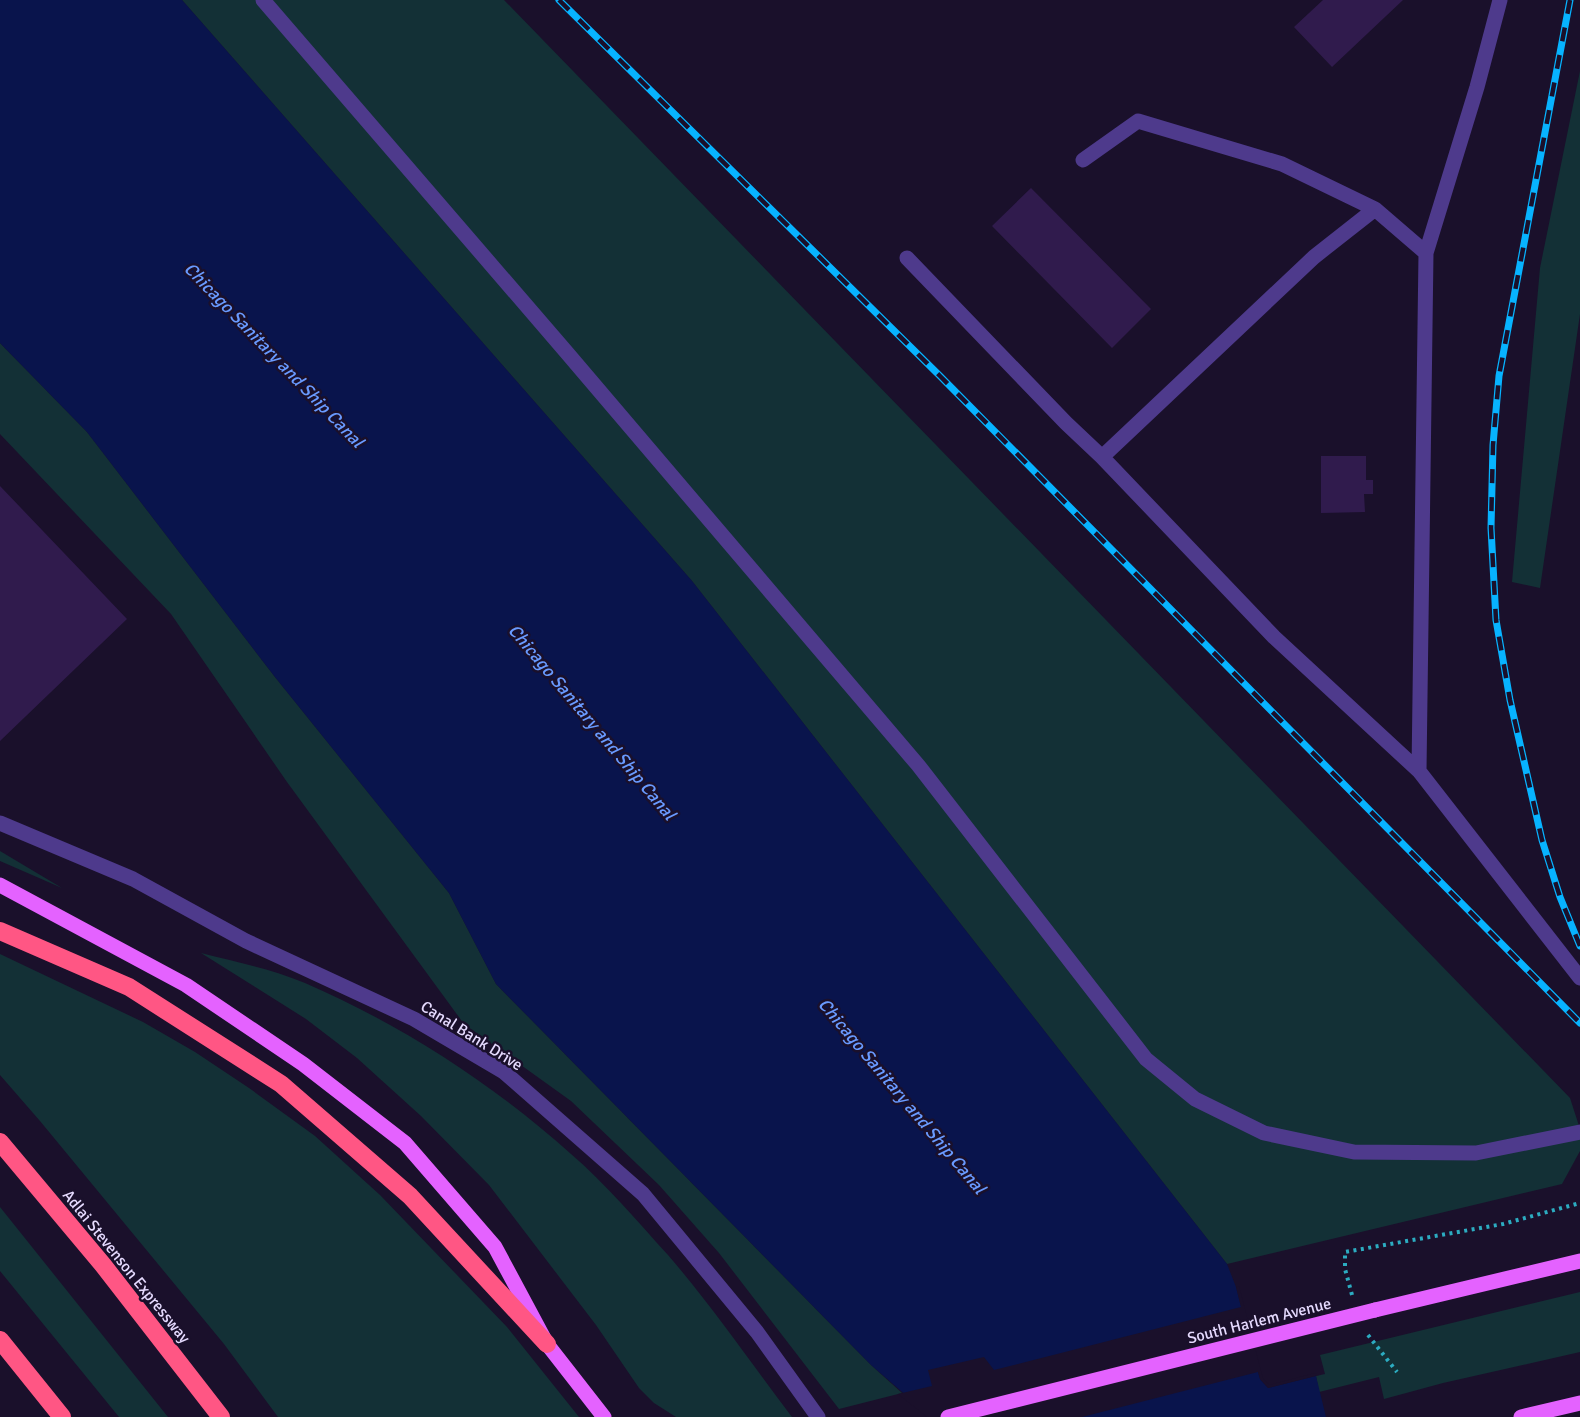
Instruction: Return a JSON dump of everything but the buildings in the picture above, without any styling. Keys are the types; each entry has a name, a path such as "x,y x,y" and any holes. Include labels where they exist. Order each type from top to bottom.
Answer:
{"highway":[{"path":"0,931 129,987 281,1084 410,1196 547,1344"},
{"name":"Adlai Stevenson Expressway","path":"0,1142 103,1265 221,1417"},
{"path":"0,1340 62,1417"}],"main road":[{"path":"0,885 186,985 303,1064 405,1143 495,1247 547,1344 604,1417"},
{"name":"South Harlem Avenue","path":"948,1417 1580,1261"},
{"path":"1521,1417 1580,1403"}],"street":[{"path":"263,0 918,765 1146,1059 1195,1099 1264,1133 1354,1152 1476,1153 1580,1132"},
{"path":"1419,771 1426,253 1477,87 1500,0"},
{"path":"1083,160 1138,121 1282,164 1375,209 1426,253"},
{"path":"1102,457 1314,257 1375,209"},
{"path":"907,258 1274,637 1419,771 1580,978"},
{"name":"Canal Bank Drive","path":"0,823 133,879 246,941 414,1019 504,1072 643,1194 757,1332 818,1417"}],"path":[{"path":"1353,1302 1346,1269 1346,1252 1503,1224 1580,1203"},
{"path":"1365,1332 1397,1372"}],"green space":[{"path":"182,0 504,0 1570,1098 1580,1129 1580,1151 1562,1184 1227,1264 692,581"},
{"path":"1580,71 1580,314 1540,588 1512,582 1540,268"},
{"path":"0,343 87,432 275,677 449,893 496,984 871,1365 902,1393 839,1409 719,1253 659,1185 571,1101 464,1024 287,782 171,614 0,434"},
{"path":"0,851 62,888 0,861"},
{"path":"201,953 254,966 305,983 377,1018 478,1080 541,1128 597,1178 668,1255 716,1314 792,1417 676,1417 654,1403 639,1388 596,1325 489,1185 421,1116 357,1058 306,1019"},
{"path":"0,954 143,1022 195,1052 315,1136 380,1195 507,1327 579,1417 278,1417 224,1344 0,1075"},
{"path":"0,1207 168,1417 119,1417 0,1271"},
{"path":"1580,1292 1580,1352 1443,1383 1384,1399 1379,1377 1319,1392 1316,1376 1325,1374 1320,1355"}],"water":[{"name":"Chicago Sanitary and Ship Canal","path":"0,0 182,0 692,581 1227,1264 1236,1287 1260,1379 1268,1388 1316,1376 1326,1417 931,1417 871,1365 496,984 449,893 275,677 87,432 0,343"}],"pier":[{"path":"1239,1286 1263,1378 1269,1385 1315,1373 1319,1375 1268,1388 1260,1379 1258,1372 1082,1417 927,1417 898,1394 932,1386 928,1370 984,1357 994,1370 1241,1307 1236,1287"}],"railway":[{"path":"559,0 940,376 1580,1023"},
{"path":"1570,0 1499,376 1493,445 1491,528 1496,620 1510,700 1542,840 1560,897 1580,946"}]}
